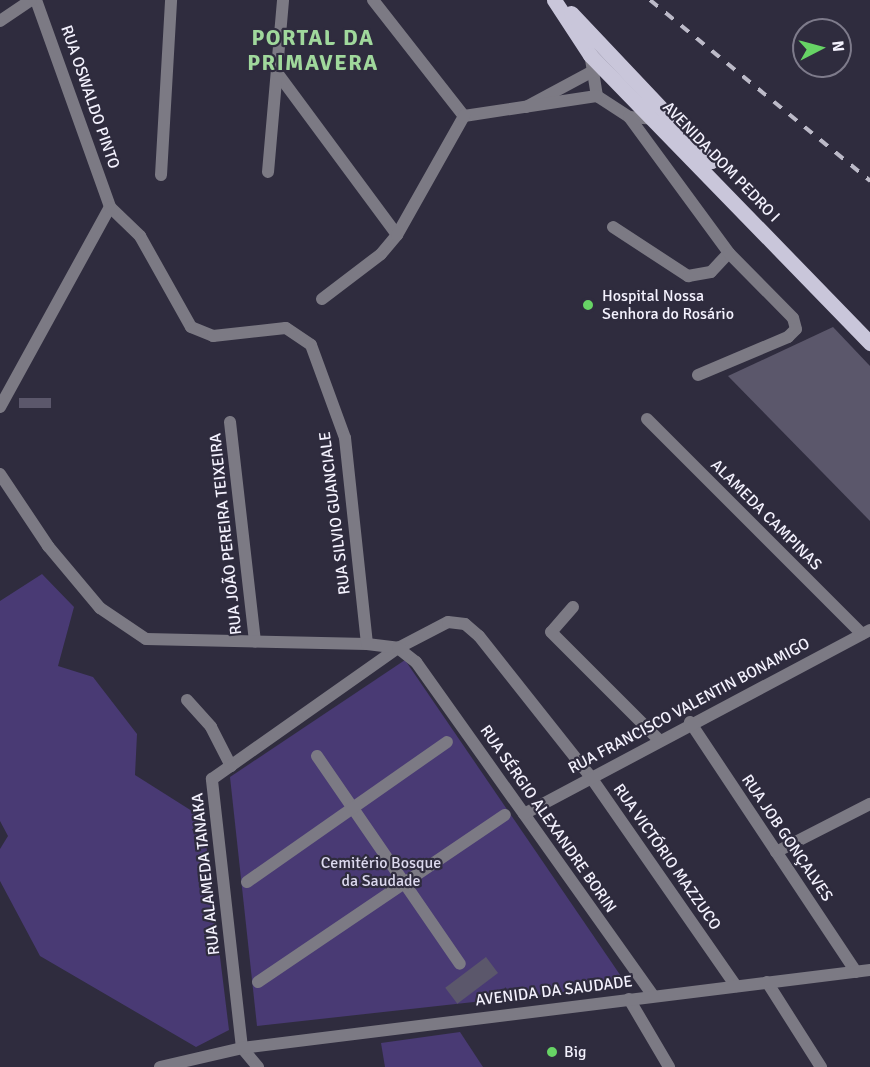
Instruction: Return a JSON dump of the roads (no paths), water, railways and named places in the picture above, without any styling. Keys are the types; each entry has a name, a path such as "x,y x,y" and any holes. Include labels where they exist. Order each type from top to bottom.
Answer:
{"main road":[{"name":"AVENIDA DOM PEDRO I","path":"556,0 586,28 662,118 870,343"},
{"name":"AVENIDA DOM PEDRO I","path":"556,0 590,55 662,118 870,333"}],"street":[{"path":"0,21 31,0"},
{"name":"RUA OSWALDO PINTO","path":"36,0 110,207"},
{"path":"161,175 171,0"},
{"path":"268,172 283,0"},
{"path":"373,0 464,116"},
{"path":"586,28 591,72 597,96 629,117 729,254 794,318 796,329 788,337 698,375"},
{"path":"514,112 591,72"},
{"path":"278,74 397,235"},
{"path":"464,116 514,112 597,96"},
{"path":"322,299 381,254 397,235 464,116"},
{"path":"629,117 662,118"},
{"path":"0,407 110,207"},
{"name":"RUA SILVIO GUANCIALE","path":"110,207 140,236 198,333 274,328 300,333 321,366 345,438 367,644"},
{"path":"613,227 688,276 711,272 729,254"},
{"name":"ALAMEDA CAMPINAS","path":"647,419 866,632"},
{"name":"RUA JOÃO PEREIRA TEIXEIRA","path":"230,422 255,642"},
{"path":"0,474 48,546 128,630 146,639 367,644 398,648"},
{"path":"573,607 551,632 658,740"},
{"name":"RUA ALAMEDA TANAKA","path":"242,1048 212,779 398,648 448,622 465,624 479,636"},
{"name":"RUA FRANCISCO VALENTIN BONAMIGO","path":"524,814 690,722 866,632"},
{"name":"RUA VICTÓRIO MAZZUCO","path":"479,636 590,776 736,986"},
{"name":"RUA SÉRGIO ALEXANDRE BORIN","path":"398,648 416,662 653,996"},
{"path":"187,700 210,727 231,766"},
{"name":"RUA JOB GONÇALVES","path":"690,722 856,972"},
{"path":"247,882 447,742"},
{"path":"317,756 459,963"},
{"path":"776,852 870,804"},
{"path":"258,982 404,886 505,815"},
{"name":"AVENIDA DA SAUDADE","path":"160,1067 242,1048 870,970"},
{"path":"767,982 821,1067"},
{"path":"629,999 669,1067"},
{"path":"242,1048 258,1067"}],"railway":[{"path":"650,0 870,181"}],"place":[{"name":"Hospital Nossa Senhora do Rosário","path":"588,305"},
{"name":"Big","path":"552,1052"}],"district":[{"name":"PORTAL DA PRIMAVERA","path":"313,50"}],"park label":[{"name":"Cemitério Bosque da Saudade","path":"381,872"}]}
